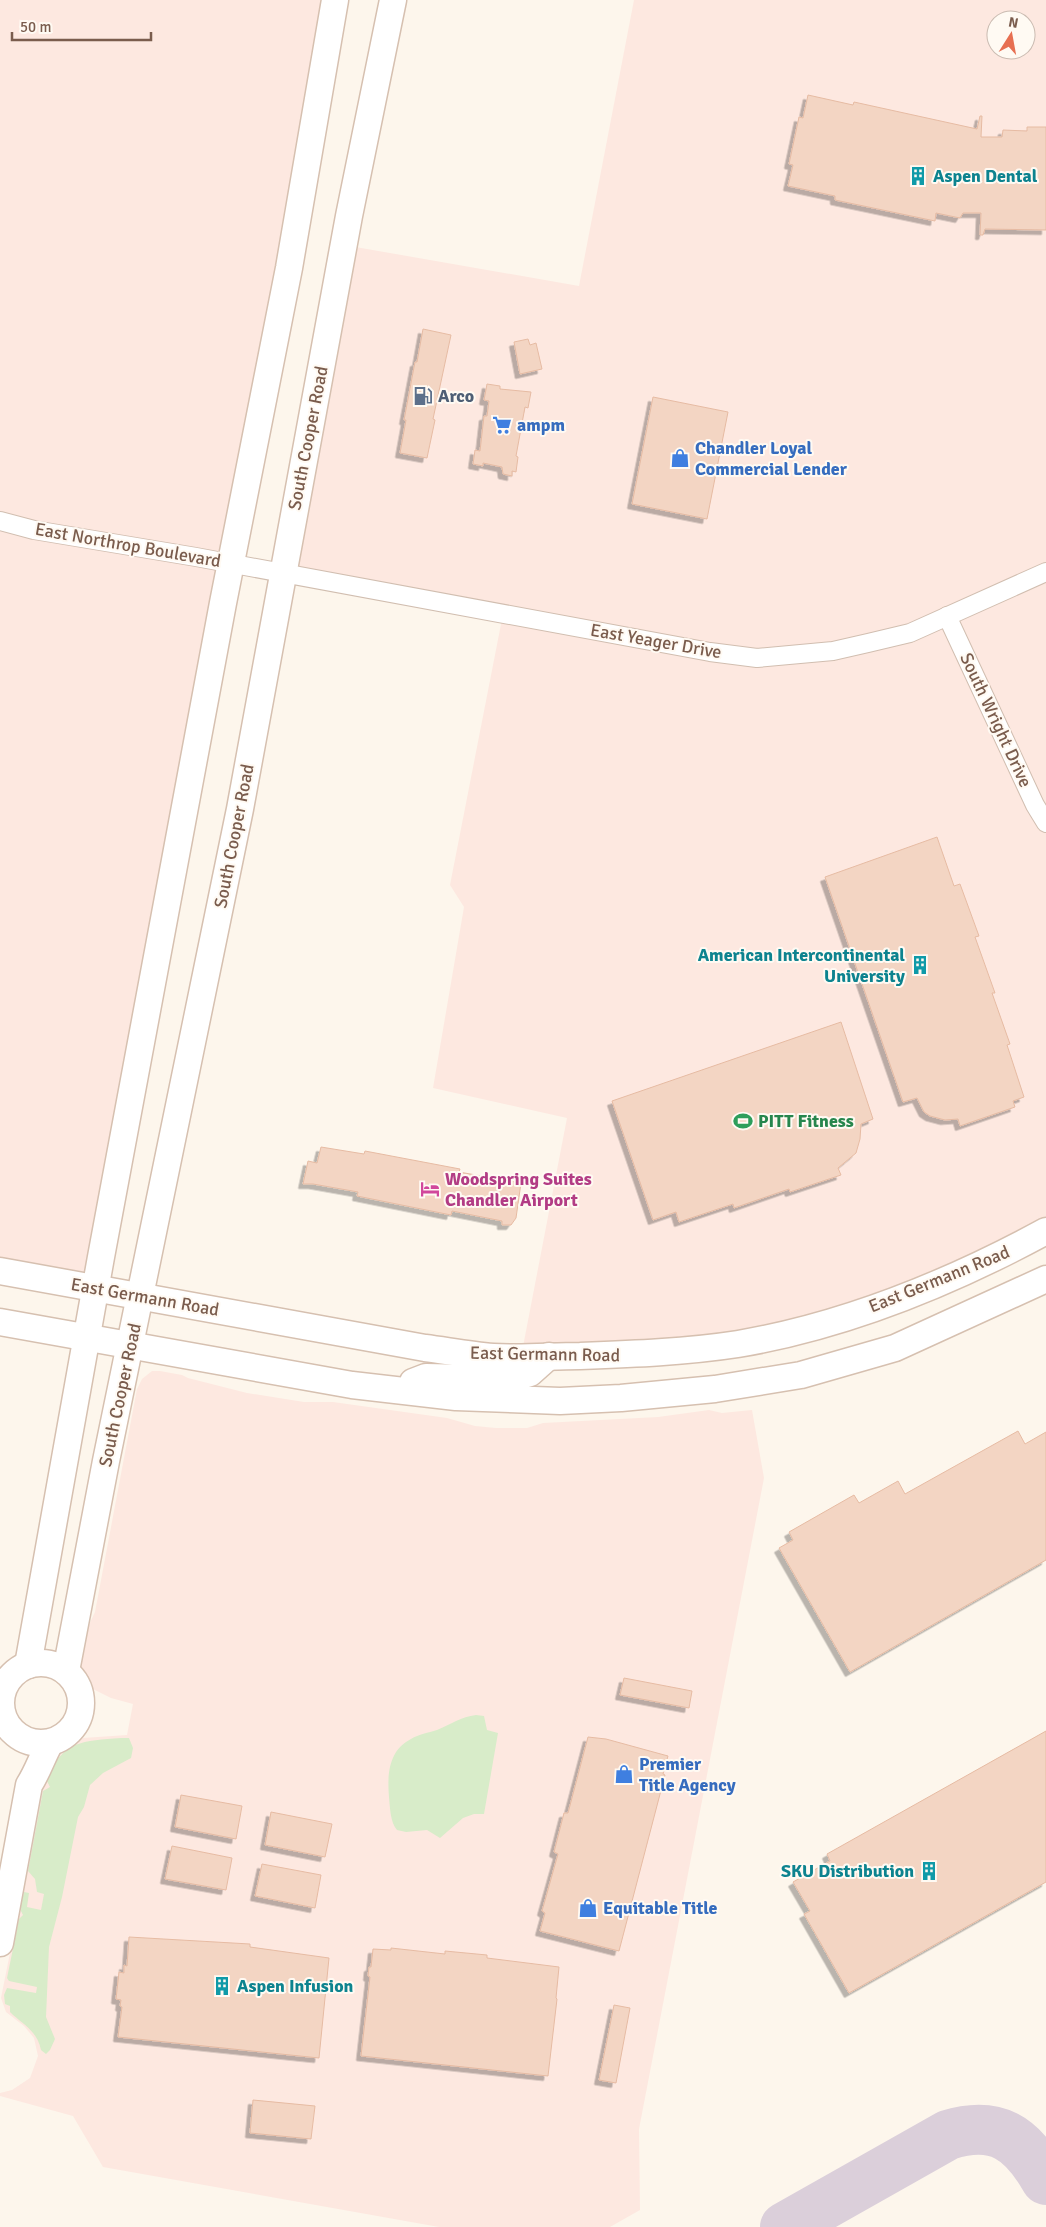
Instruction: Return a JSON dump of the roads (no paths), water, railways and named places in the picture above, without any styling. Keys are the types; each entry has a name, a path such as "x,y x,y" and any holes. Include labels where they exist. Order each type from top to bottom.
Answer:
{"main road":[{"path":"29,1785 22,1769 23,1756 2,1712 3,1689 12,1675 87,1338 231,563 289,268 335,0"},
{"name":"South Cooper Road","path":"66,1671 140,1296 240,809 349,216 393,0"},
{"name":"East Germann Road","path":"0,1271 425,1348 494,1357 675,1352 739,1343 813,1326 879,1305 997,1258 1046,1231"},
{"path":"0,1322 388,1390 456,1397 560,1401 621,1398 715,1389 801,1375 894,1348 1046,1278"},
{"path":"388,1390 426,1377 510,1379 530,1373 549,1356"},
{"path":"8,1727 28,1742 50,1743 58,1741 72,1731 79,1720 82,1707 81,1694 76,1681 66,1671 54,1665 41,1663 12,1675"},
{"path":"0,1943 29,1785 40,1768 44,1752 50,1743"}],"street":[{"name":"East Northrop Boulevard","path":"0,521 34,530 257,568"},
{"name":"East Yeager Drive","path":"257,568 710,652 757,658 833,650 910,633 1046,572"},
{"name":"South Wright Drive","path":"947,616 1035,805 1046,823"}],"place":[{"name":"Aspen Dental","path":"918,176"},
{"name":"Arco","path":"423,396"},
{"name":"ampm","path":"502,425"},
{"name":"Chandler Loyal Commercial Lender","path":"680,458"},
{"name":"American Intercontinental University","path":"920,965"},
{"name":"PITT Fitness","path":"743,1121"},
{"name":"Woodspring Suites Chandler Airport","path":"430,1189"},
{"name":"Premier Title Agency","path":"624,1774"},
{"name":"SKU Distribution","path":"929,1871"},
{"name":"Equitable Title","path":"588,1908"},
{"name":"Aspen Infusion","path":"222,1986"}]}
